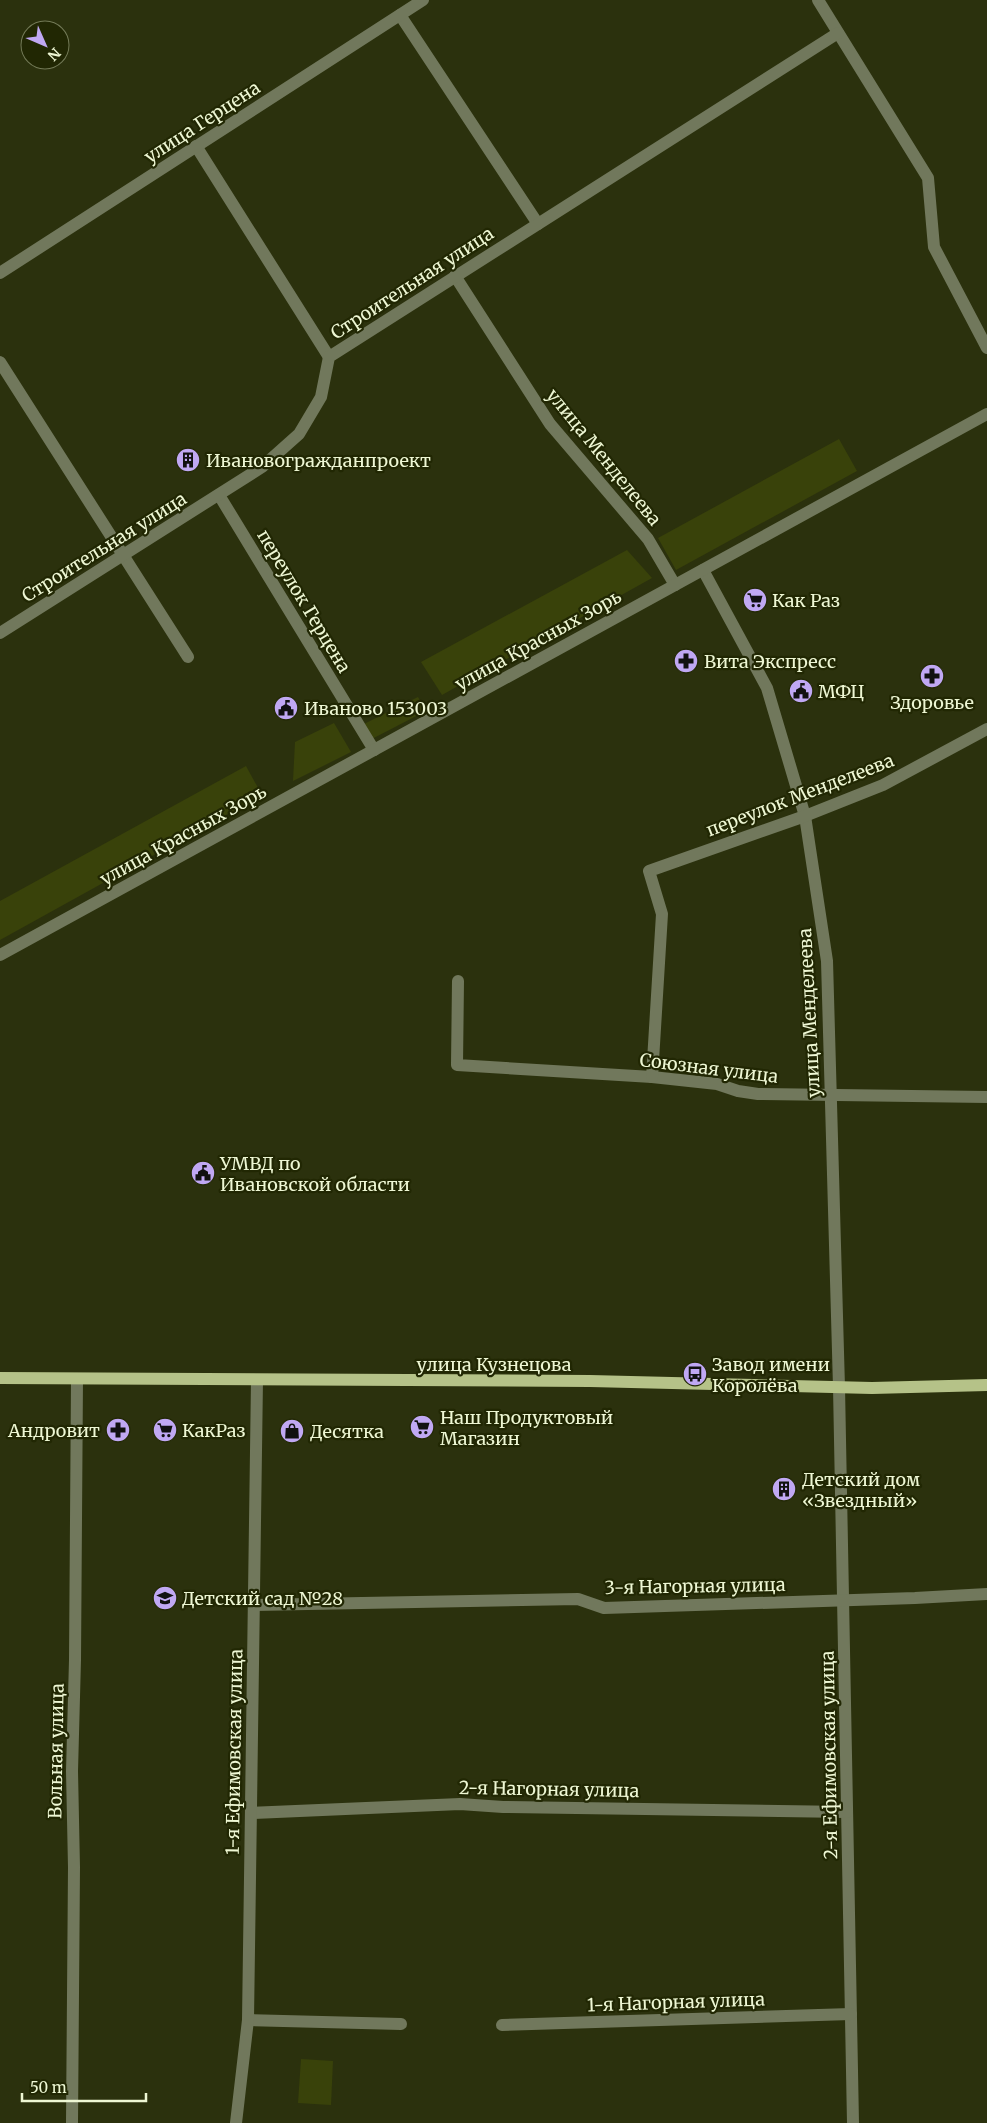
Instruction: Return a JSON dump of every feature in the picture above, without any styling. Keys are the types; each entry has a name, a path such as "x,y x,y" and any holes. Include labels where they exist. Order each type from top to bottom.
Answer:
{"main road":[{"name":"улица Кузнецова","path":"0,1378 590,1381 839,1387 987,1385"}],"street":[{"name":"улица Герцена","path":"0,273 423,0"},
{"path":"818,0 928,178 934,247 987,348"},
{"path":"400,15 538,224"},
{"name":"Строительная улица","path":"0,633 262,467 299,434 321,398 329,357 838,33"},
{"path":"196,146 329,357"},
{"name":"улица Менделеева","path":"455,276 550,424 648,539 675,585"},
{"path":"0,362 188,657"},
{"name":"улица Красных Зорь","path":"0,956 987,414"},
{"name":"переулок Герцена","path":"219,495 374,750"},
{"name":"улица Менделеева","path":"703,570 767,688 805,816 827,961 839,1387"},
{"name":"переулок Менделеева","path":"652,1077 662,914 650,871 805,816 883,785 987,729"},
{"name":"Союзная улица","path":"458,981 457,1065 652,1077 716,1084 738,1091 758,1094 987,1097"},
{"name":"Вольная улица","path":"72,2123 74,1876 72,1771 77,1379"},
{"name":"1-я Ефимовская улица","path":"236,2123 248,2020 257,1380"},
{"name":"2-я Ефимовская улица","path":"839,1387 853,2123"},
{"name":"3-я Нагорная улица","path":"254,1605 578,1599 604,1608 987,1594"},
{"name":"2-я Нагорная улица","path":"250,1813 460,1804 503,1807 847,1812"},
{"name":"1-я Нагорная улица","path":"502,2025 851,2014"},
{"path":"248,2020 401,2024"}],"green space":[{"path":"839,439 857,471 676,570 658,538"},
{"path":"627,550 652,578 442,695 421,662"},
{"path":"418,697 426,711 366,742 358,727"},
{"path":"334,723 351,752 293,781 295,742"},
{"path":"246,766 262,795 0,940 0,901"},
{"path":"301,2059 333,2061 331,2105 298,2103"}],"place":[{"name":"Ивановогражданпроект","path":"188,460"},
{"name":"Как Раз","path":"755,600"},
{"name":"Вита Экспресс","path":"686,661"},
{"name":"Здоровье","path":"932,676"},
{"name":"МФЦ","path":"801,691"},
{"name":"Иваново 153003","path":"286,708"},
{"name":"УМВД по Ивановской области","path":"203,1173"},
{"name":"Завод имени Королёва","path":"695,1374"},
{"name":"Наш Продуктовый Магазин","path":"422,1427"},
{"name":"Андровит","path":"118,1430"},
{"name":"КакРаз","path":"165,1430"},
{"name":"Десятка","path":"292,1431"},
{"name":"Детский дом «Звездный»","path":"784,1489"},
{"name":"Детский сад №28","path":"165,1598"}]}
